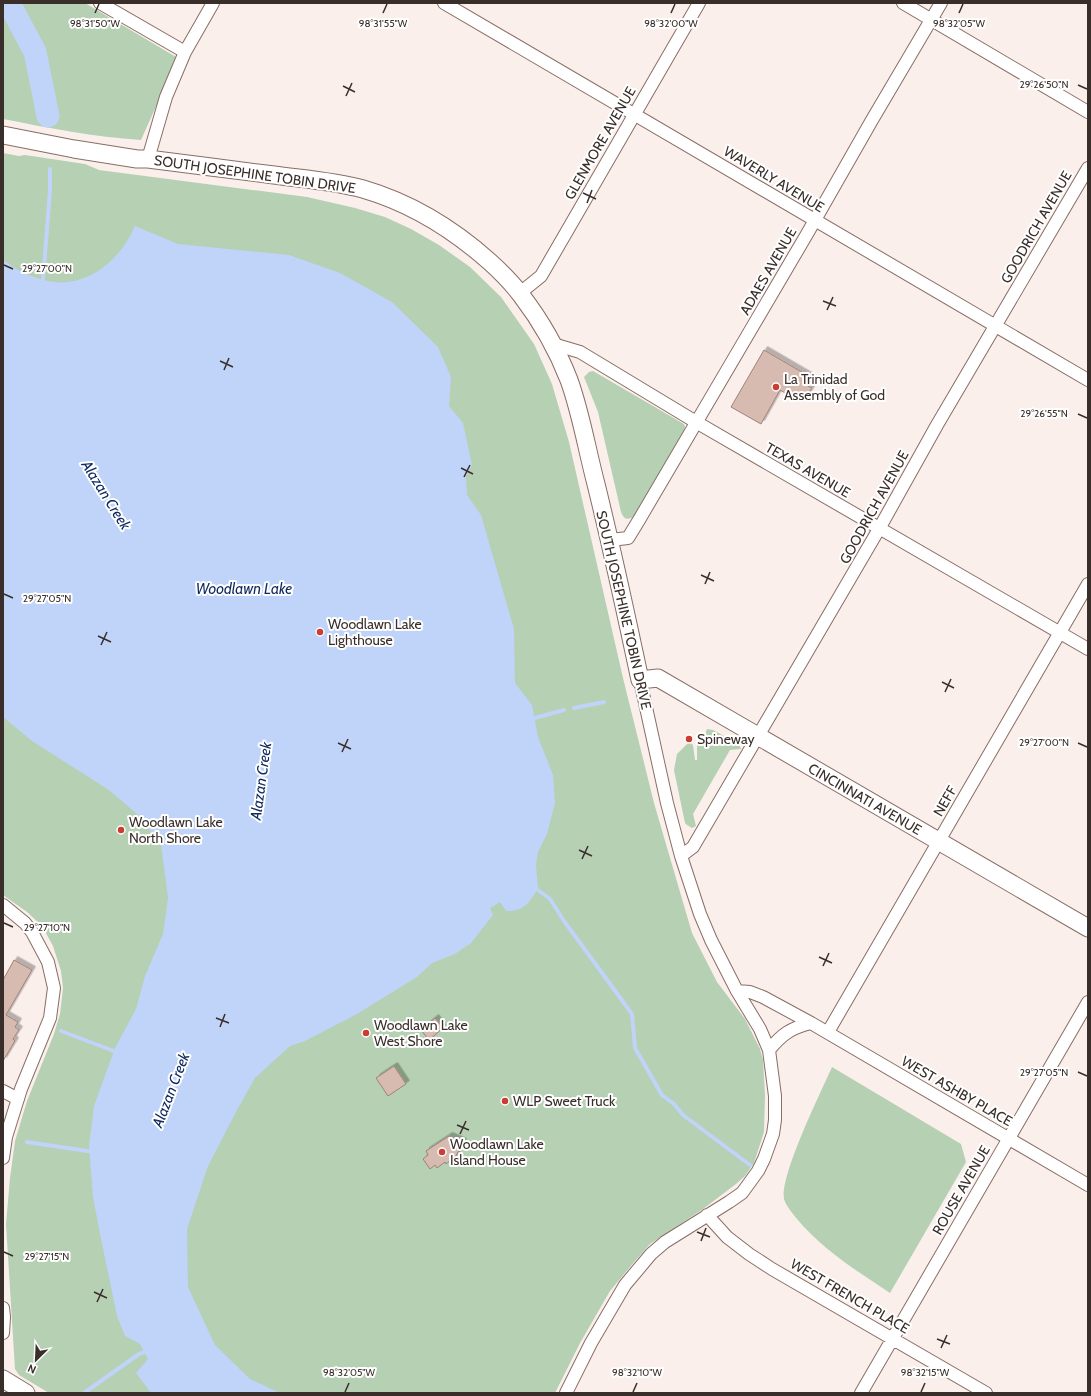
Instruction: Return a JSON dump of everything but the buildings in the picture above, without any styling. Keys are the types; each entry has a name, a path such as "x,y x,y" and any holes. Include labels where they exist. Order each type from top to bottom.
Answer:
{"street":[{"path":"100,3 185,52"},
{"path":"142,159 185,52 213,3"},
{"name":"WAVERLY AVENUE","path":"444,3 1088,380"},
{"name":"GLENMORE AVENUE","path":"520,293 541,276 699,3"},
{"path":"903,3 1088,112"},
{"name":"ADAES AVENUE","path":"610,540 628,538 815,221 941,3"},
{"name":"SOUTH JOSEPHINE TOBIN DRIVE","path":"5,135 74,149 142,159 332,182 363,189 392,199 422,212 472,246 520,293 537,317 553,344 569,382 583,432 610,540 667,803 681,856 700,914 711,940 737,991 760,1029 769,1050 776,1096 775,1120 769,1147 758,1171 742,1192 729,1202 665,1242 640,1266 625,1285 594,1336 566,1393"},
{"name":"GOODRICH AVENUE","path":"681,856 693,848 879,529 937,425 1088,168"},
{"name":"TEXAS AVENUE","path":"553,344 580,352 879,529 1088,649"},
{"name":"NEFF","path":"828,1032 1088,584"},
{"name":"CINCINNATI AVENUE","path":"640,680 658,678 1088,928"},
{"path":"3,906 25,923 32,932 48,962 54,988 50,1018 18,1099 6,1137 3,1158"},
{"name":"WEST ASHBY PLACE","path":"737,991 750,992 763,997 828,1032 1088,1185"},
{"name":"ROUSE AVENUE","path":"861,1393 1088,1002"},
{"path":"769,1050 787,1031 811,1023"},
{"path":"3,1091 18,1099"},
{"name":"WEST FRENCH PLACE","path":"707,1215 727,1237 772,1269 986,1393"},
{"path":"3,1308 3,1333"},
{"path":"8,1385 26,1393"}],"green space":[{"path":"3,3 85,3 176,57 141,140 123,139 54,129 3,119"},
{"path":"3,153 85,164 99,170 307,197 355,208 385,217 411,229 439,245 470,267 501,297 534,344 552,384 569,442 623,678 654,803 692,933 717,982 745,1019 760,1049 763,1060 765,1095 764,1132 754,1163 745,1176 703,1209 650,1244 635,1261 610,1291 580,1343 555,1393 49,1393 19,1375 15,1369 6,1224 10,1178 15,1141 27,1101 54,1034 60,1014 63,988 61,971 53,946 42,926 27,912 3,895"},
{"path":"593,371 684,424 685,427 683,434 635,515 629,519 625,518 621,512 598,412 584,377 589,372"},
{"path":"707,729 713,730 739,744 741,749 730,750 693,814 696,826 692,828 685,823 674,770 677,754 689,742 693,745 695,760 697,760 697,741 699,740 710,748 704,737"},
{"path":"832,1067 961,1144 966,1162 890,1293 865,1277 818,1241 797,1219 784,1199 784,1187 788,1172 802,1133"}],"water":[{"name":"Woodlawn Lake","path":"135,226 178,244 289,255 340,273 392,302 438,347 451,377 449,406 463,423 472,465 466,476 467,495 481,515 514,629 515,683 532,705 538,737 553,775 555,803 547,834 538,852 536,865 538,888 529,902 522,908 512,911 506,911 500,902 490,908 493,915 471,943 455,954 432,963 417,977 357,1014 305,1041 290,1046 255,1078 208,1166 187,1229 188,1287 215,1345 250,1379 280,1393 151,1393 136,1373 148,1359 140,1344 125,1336 117,1316 93,1197 89,1146 94,1106 115,1048 136,1009 145,976 163,934 168,898 161,844 138,815 109,790 32,741 3,717 3,260 23,273 52,282 79,280 90,276 109,263 124,246"}],"waterway":[{"name":"Alazan Creek","path":"9,3 35,52 48,116"},
{"name":"Alazan Creek","path":"43,280 50,191 50,169"},
{"path":"574,708 604,702"},
{"path":"535,718 564,710"},
{"path":"534,887 550,899 564,921 632,1014 635,1048 662,1095 674,1104 683,1115 750,1165"},
{"path":"61,1031 119,1053"},
{"path":"27,1142 94,1152"},
{"path":"84,1393 139,1354 150,1350"}],"place":[{"name":"La Trinidad Assembly of God","path":"776,387"},
{"name":"Woodlawn Lake Lighthouse","path":"320,632"},
{"name":"Spineway","path":"689,739"},
{"name":"Woodlawn Lake North Shore","path":"121,830"},
{"name":"Woodlawn Lake West Shore","path":"366,1033"},
{"name":"WLP Sweet Truck","path":"505,1101"},
{"name":"Woodlawn Lake Island House","path":"442,1152"}]}
